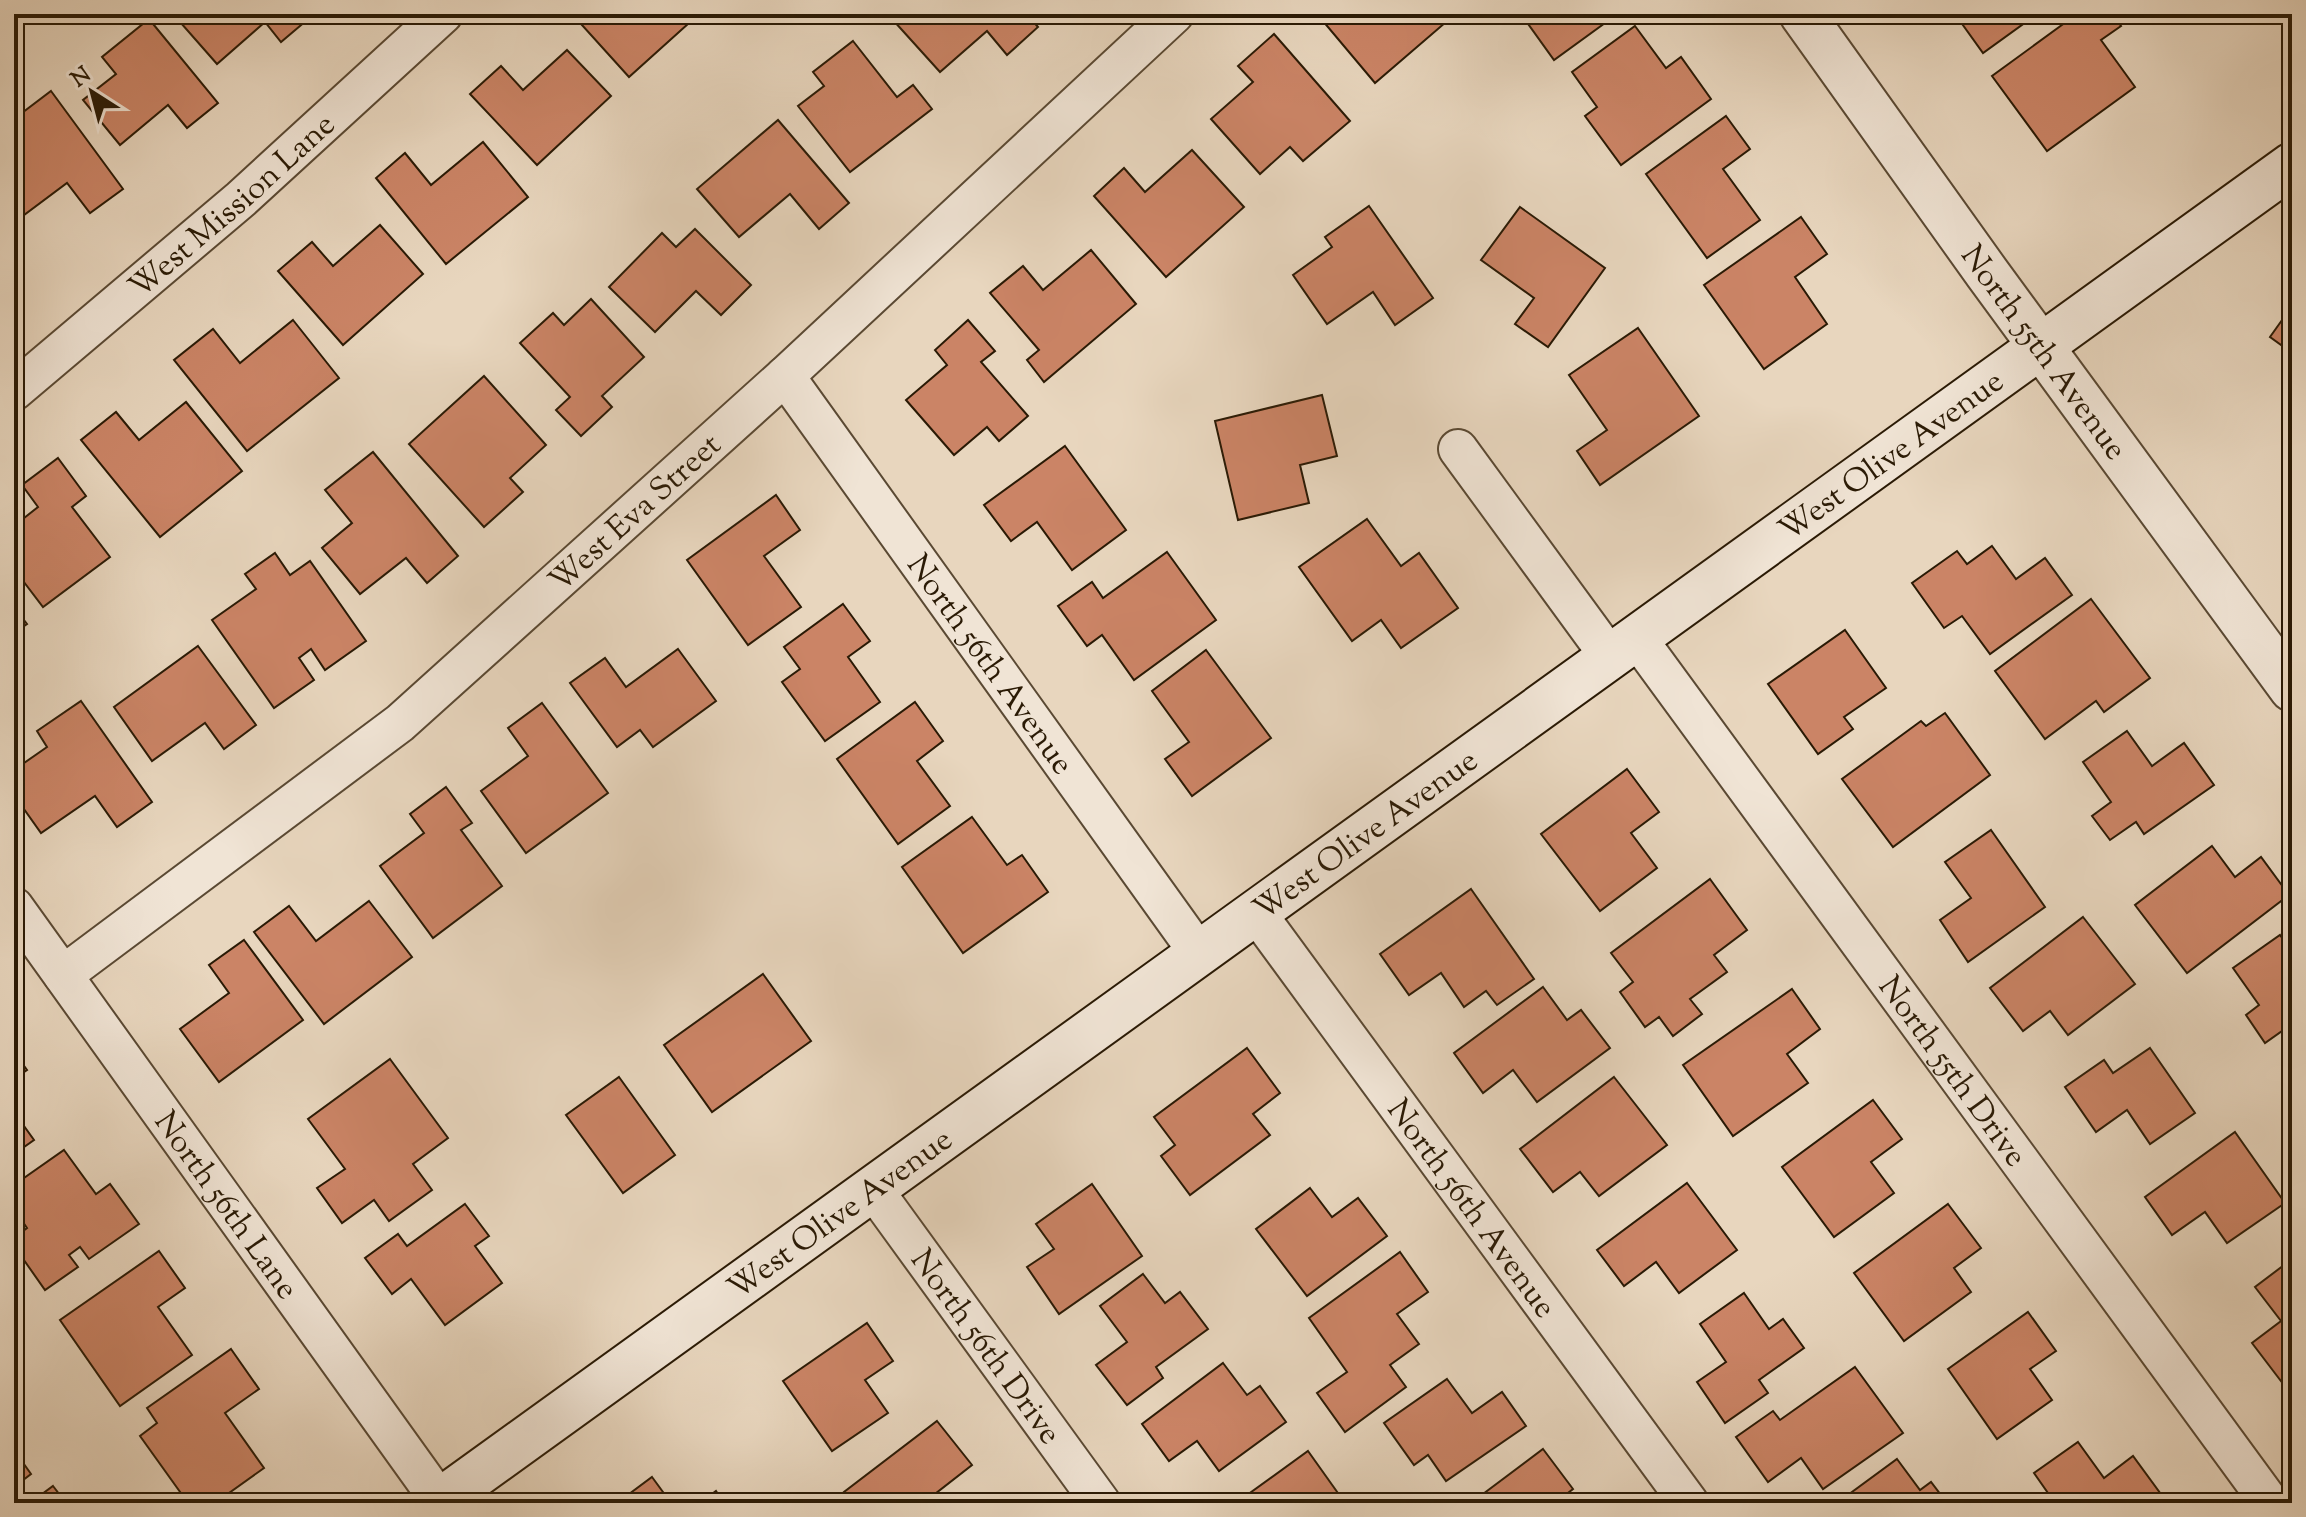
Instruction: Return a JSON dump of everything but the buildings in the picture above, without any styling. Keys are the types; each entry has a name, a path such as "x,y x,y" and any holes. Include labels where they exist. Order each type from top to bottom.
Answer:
{"main road":[{"name":"North 55th Avenue","path":"1802,14 2292,689"},
{"name":"West Olive Avenue","path":"448,1500 1198,952 2292,165"}],"street":[{"name":"West Mission Lane","path":"14,391 241,199 443,14"},
{"name":"West Eva Street","path":"63,975 400,723 785,376 1174,14"},
{"name":"North 56th Avenue","path":"785,376 1198,952"},
{"name":"North 55th Drive","path":"1458,449 1624,647 2270,1503"},
{"name":"North 56th Lane","path":"14,907 448,1500"},
{"name":"North 56th Avenue","path":"1255,911 1689,1503"},
{"name":"North 56th Drive","path":"873,1189 1101,1503"}]}
